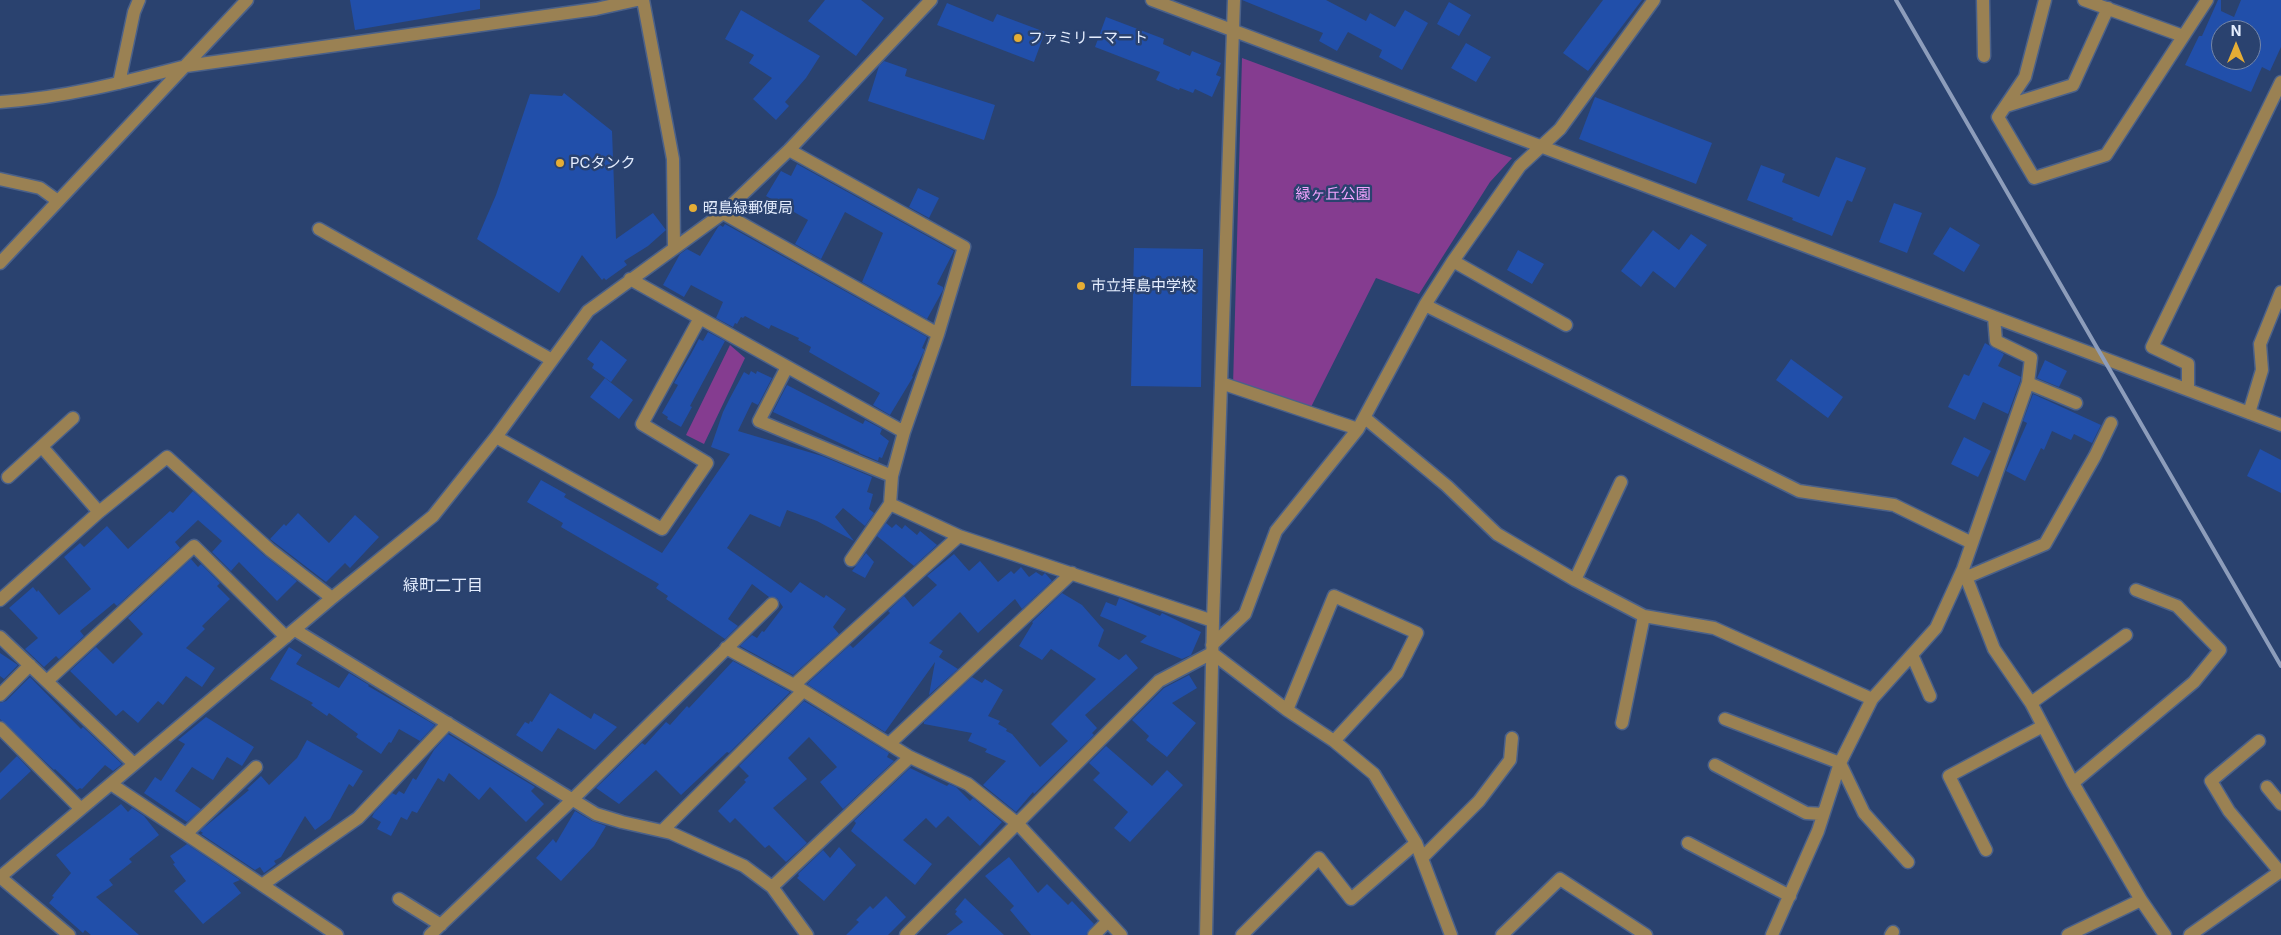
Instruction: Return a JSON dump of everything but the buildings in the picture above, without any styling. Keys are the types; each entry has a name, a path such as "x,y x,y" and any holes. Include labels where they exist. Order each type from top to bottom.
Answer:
{"street":[{"path":"119,83 134,12 139,0"},
{"path":"0,263 247,0"},
{"path":"0,102 26,100 119,83 186,66 637,0"},
{"path":"643,0 673,158 674,248"},
{"path":"69,935 0,877 332,598 433,516 496,438 588,311 723,213 789,150 931,0"},
{"path":"1152,0 2281,425"},
{"path":"1206,935 1212,649 1234,0"},
{"path":"906,935 1159,680 1212,649 1245,614 1276,531 1361,424 1425,305 1453,261 1520,166 1560,130 1654,0"},
{"path":"1983,0 1984,56"},
{"path":"2045,0 2026,77 1998,117 2034,178 2106,155 2207,0"},
{"path":"2084,0 2183,36"},
{"path":"2006,106 2073,85 2108,8"},
{"path":"2188,390 2188,364 2152,347 2281,82"},
{"path":"789,150 964,247 938,334 904,432 892,476 890,504 851,560"},
{"path":"0,179 40,188 58,201"},
{"path":"723,213 938,334"},
{"path":"319,229 552,360"},
{"path":"1453,261 1566,325"},
{"path":"630,279 904,432"},
{"path":"2249,413 2262,370 2260,344 2281,292"},
{"path":"1425,305 1799,491 1894,505 1972,542"},
{"path":"1772,935 1818,831 1840,763 1872,699 1936,628 1965,573 1972,542 2028,383 2031,358 1996,341 1994,317"},
{"path":"496,438 662,529 707,463 642,424 700,318"},
{"path":"787,367 759,421 892,476"},
{"path":"1221,383 1361,424 1447,486 1496,534 1575,580 1644,616 1714,628 1872,699"},
{"path":"2028,383 2076,403"},
{"path":"8,477 73,418"},
{"path":"1965,573 2045,544 2096,456 2111,423"},
{"path":"42,447 99,512"},
{"path":"0,600 99,512 167,457 270,550 332,598"},
{"path":"1575,580 1621,482"},
{"path":"890,504 959,536 1213,622"},
{"path":"662,831 799,688 959,536"},
{"path":"47,682 194,546 290,634 448,723 596,814 662,831 744,866 772,887 807,935"},
{"path":"888,744 1072,573"},
{"path":"1965,573 1994,648 2030,703 2073,783 2141,900 2165,935"},
{"path":"2073,783 2194,682 2220,650 2177,606 2136,590"},
{"path":"1287,710 1334,596 1417,632 1397,673 1334,740"},
{"path":"430,935 573,799 772,604"},
{"path":"1622,723 1644,616"},
{"path":"2030,703 2126,636"},
{"path":"0,637 134,764"},
{"path":"726,648 799,688 910,757 968,784 1018,824 1121,935"},
{"path":"1212,649 1287,710 1334,740 1374,774 1416,843 1451,935"},
{"path":"1912,655 1930,696"},
{"path":"0,695 30,665"},
{"path":"1725,719 1840,763 1864,813 1908,862"},
{"path":"262,885 358,818 448,723"},
{"path":"1986,850 1949,776 2043,726"},
{"path":"0,728 81,809"},
{"path":"1422,858 1479,801 1510,760 1512,738"},
{"path":"2190,935 2280,872 2229,811 2211,781 2259,741"},
{"path":"772,887 910,757"},
{"path":"1715,765 1806,813 1823,814"},
{"path":"186,834 256,767"},
{"path":"111,784 337,935"},
{"path":"2267,787 2281,804"},
{"path":"1246,933 1318,858 1351,899 1416,843"},
{"path":"1688,843 1790,896"},
{"path":"1502,935 1560,879 1646,935"},
{"path":"399,899 441,925"},
{"path":"2068,935 2141,900"},
{"path":"1094,935 1108,921"}],"green space":[{"name":"緑ヶ丘公園","path":"1242,58 1512,158 1490,182 1419,294 1376,278 1310,409 1233,386"},
{"path":"730,345 745,358 704,444 686,435"}],"railway":[{"path":"1896,0 2281,666"}],"place":[{"name":"ファミリーマート","path":"1018,38"},
{"name":"PCタンク","path":"560,163"},
{"name":"昭島緑郵便局","path":"693,208"},
{"name":"市立拝島中学校","path":"1081,286"}],"district":[{"name":"緑町二丁目","path":"443,586"}]}
